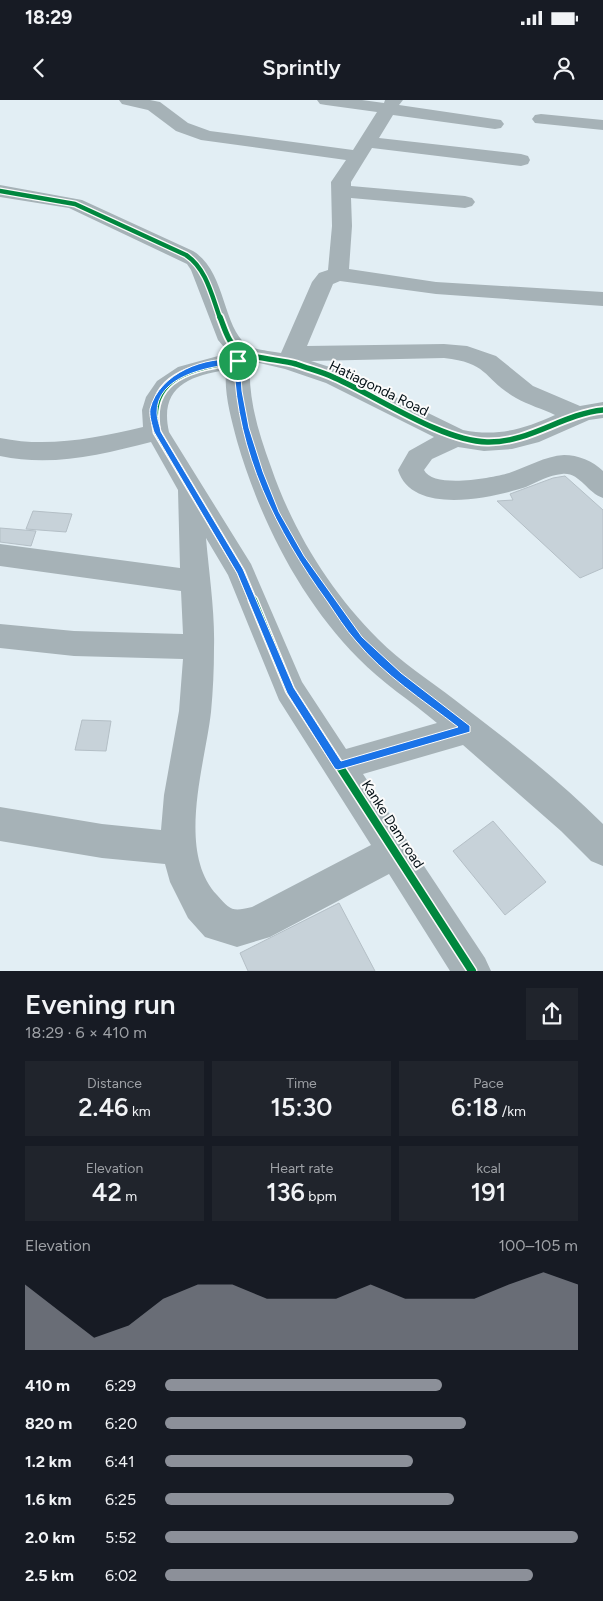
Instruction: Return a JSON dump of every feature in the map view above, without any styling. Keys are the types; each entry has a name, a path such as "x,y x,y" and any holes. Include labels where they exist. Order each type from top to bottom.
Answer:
{"street":[{"path":"128,100 154,106 182,127 207,136 521,160"},
{"path":"326,100 392,104 496,124"},
{"path":"338,274 342,226 340,191 343,177 392,104"},
{"path":"541,119 603,125"},
{"path":"0,191 75,204 194,260 201,269 229,340 239,357 239,391 246,428 259,472 275,512 301,559 359,639 398,675 467,729 562,810 603,849"},
{"path":"340,191 465,202"},
{"path":"578,414 524,392 488,361 467,353 444,351 290,358 323,282 338,274 445,289 603,299"},
{"name":"Hatiagonda Road","path":"239,357 290,358 457,438 474,442 513,441 531,436 578,414 603,410"},
{"name":"Kanke Dam road","path":"239,357 186,371 171,381 159,394 153,411 157,432 240,572 290,690 472,971"},
{"path":"5,452 42,452 76,449 157,432"},
{"path":"457,438 415,458 410,470 416,481 426,487 472,490 515,480 544,467 568,464 584,468 603,488"},
{"path":"190,490 199,646 195,711 181,795 178,833 183,870 201,905 218,924 237,929 258,924 396,851"},
{"path":"0,556 195,581"},
{"path":"0,636 70,644 199,646"},
{"path":"338,766 467,729"},
{"path":"0,824 102,841 180,849"}],"building":[{"path":"565,476 603,510 603,568 580,578 497,501 513,500 510,494 553,478"},
{"path":"33,511 72,514 66,532 26,529"},
{"path":"0,528 36,531 31,546 0,542"},
{"path":"82,720 111,721 106,751 75,750"},
{"path":"493,821 546,882 505,915 453,851"},
{"path":"339,903 375,971 248,971 240,953"}],"cycle path":[{"path":"0,191 75,204 186,255 194,260 201,269 229,340 241,352 289,362 334,377 457,438 484,442 512,441 539,433 584,413 603,410"},
{"path":"238,361 199,368 175,378 158,397 154,412 157,432 241,572 290,690 472,971"}],"route":[{"path":"238,361 239,391 246,428 259,472 275,512 301,559 333,606 359,639 398,675 467,729 338,766 290,690 240,572 157,432 153,411 159,394 171,381 186,371 209,364 238,361"}]}
